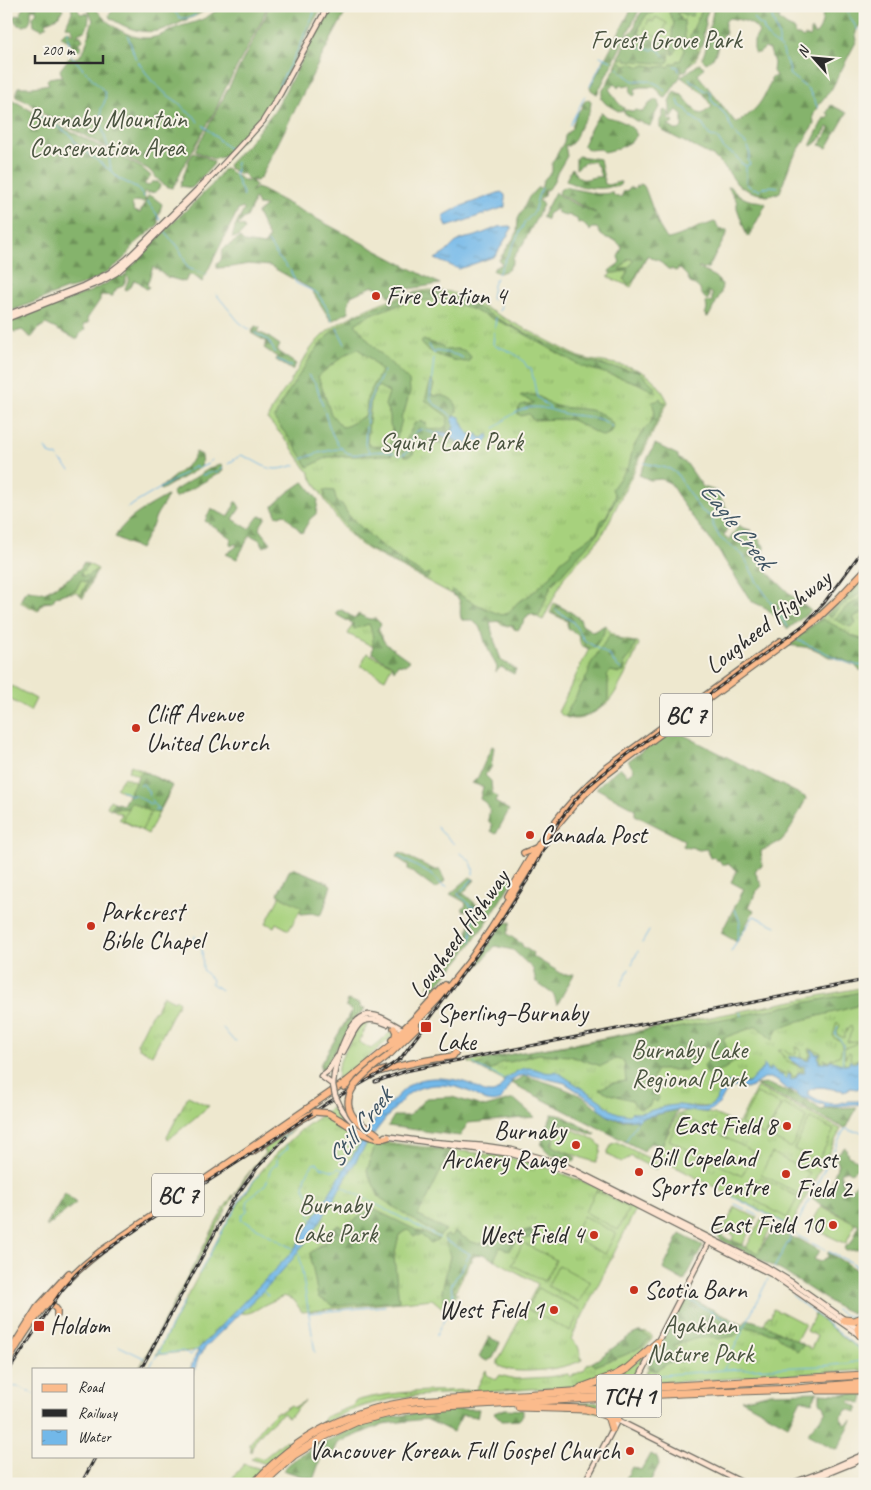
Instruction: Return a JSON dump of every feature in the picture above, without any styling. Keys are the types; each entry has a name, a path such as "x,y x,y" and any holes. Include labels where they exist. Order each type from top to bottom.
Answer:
{"highway":[{"path":"844,1320 854,1321 865,1317 862,1334"},
{"path":"560,1392 588,1386 616,1375 628,1368 658,1342"},
{"name":"TCH 1","path":"254,1484 270,1466 311,1434 341,1419 375,1408 415,1400 865,1375"},
{"name":"TCH 1","path":"263,1484 278,1469 312,1443 358,1421 402,1410 700,1392 796,1389 865,1383"},
{"path":"796,1389 865,1390"},
{"path":"483,1404 579,1408 598,1412 617,1420"},
{"path":"608,1416 612,1429"}],"main road":[{"path":"6,317 83,286 109,273 127,259 248,139 280,94 328,6"},
{"name":"Lougheed Highway","path":"6,1360 37,1308 79,1264 338,1085 404,1031 465,962 494,919 536,848 556,819 585,787 604,770 815,615 838,595 865,564"},
{"name":"Lougheed Highway","path":"6,1366 30,1326 50,1299 73,1274 101,1251 357,1074 424,1015 468,963 491,930 552,830 572,806 599,780 816,620 865,570"},
{"path":"524,853 536,848"},
{"path":"378,1135 355,1119 350,1109 349,1099 353,1087 416,1028 424,1015"},
{"path":"333,1084 321,1076 328,1071 337,1059 362,1021 368,1017 377,1016 404,1031"},
{"path":"368,1017 404,1031"},
{"path":"394,1028 396,1032 395,1037"},
{"path":"416,1028 417,1036"},
{"path":"437,1057 443,1051"},
{"path":"325,1097 368,1075 420,1060 452,1056 455,1053"},
{"path":"337,1059 333,1084 338,1102 346,1116 360,1128 388,1137 512,1154 577,1175 710,1241 757,1262 862,1334"},
{"path":"215,1173 223,1170 315,1112 328,1113 367,1135 382,1139 388,1137"},
{"path":"584,1484 710,1241"},
{"path":"774,1274 862,1334"},
{"path":"50,1299 57,1310 57,1315"},
{"path":"617,1420 744,1484"},
{"path":"790,1484 865,1454"},
{"path":"803,1483 865,1458"}],"green space":[{"path":"24,6 61,6 63,9 58,17 46,22 47,25 42,29 34,25 33,17 37,12 35,9 31,10 30,21 25,26 18,25 14,20 14,16 20,15"},
{"path":"71,6 77,6 81,14 89,14 86,29 79,32 76,37 80,35 83,40 78,44 82,46 80,50 75,51 72,50 71,42 61,36 67,30 74,33 71,28 66,26 72,12"},
{"name":"Burnaby Mountain Conservation Area","path":"86,6 94,6 105,19 118,29 133,36 149,38 200,20 226,7 267,6 262,20 216,109 172,188 162,183 148,169 40,112 28,102 16,97 18,87 49,84 47,80 49,78 62,76 60,70 69,58 79,57 85,48 93,20"},
{"path":"113,6 208,7 199,14 177,24 158,31 149,32 130,28 110,18 109,15 114,9"},
{"path":"268,6 323,6 287,76 259,121 227,156 213,159 195,151 265,17"},
{"path":"333,6 349,6 261,177 257,181 249,180 242,173 239,174 229,168 228,165 248,144 275,110 325,17"},
{"path":"633,6 641,6 597,94 590,87"},
{"name":"Forest Grove Park","path":"646,6 707,6 700,50 695,60 681,72 667,93 615,66"},
{"path":"646,6 664,6 659,11 652,8 653,13 647,14 640,25 639,34 657,43 662,40 670,46 669,61 665,64 626,60 625,57 620,59 619,57 629,34 634,29 638,17"},
{"path":"672,6 681,8 683,6 700,6 695,9 692,16 680,12 677,14 684,21 685,38 698,51 687,70 681,73 666,98 662,97 654,87 635,89 634,96 630,93 631,87 629,85 624,87 620,85 618,88 615,84 609,89 624,110 620,112 606,104 600,97 620,61 627,66 631,63 640,67 645,65 669,67 672,63 680,61 685,50 683,46 679,45 674,54 672,54 674,23 669,13"},
{"path":"704,6 708,6 708,11 705,18 706,25 702,46 700,47 690,39 690,35"},
{"path":"714,6 735,8 737,6 759,6 762,8 773,6 775,17 780,16 779,20 794,29 796,35 803,38 811,36 811,29 814,34 819,31 823,6 865,6 865,18 856,31 857,40 831,90 818,105 813,116 814,124 791,161 780,192 776,194 766,196 749,191 737,184 714,157 660,128 663,111 666,110 669,113 668,118 670,121 673,120 674,123 668,125 675,130 679,130 682,127 682,113 676,110 672,118 670,118 669,101 674,91 681,94 698,113 702,114 712,107 703,93 681,77 699,64 704,67 698,75 736,123 758,105 768,88 771,78 776,76 773,71 774,63 770,50 765,48 759,53 754,52 754,41 759,32 753,25 742,20 727,19 725,24 726,33 722,35 718,43 715,55 706,63 702,59"},
{"path":"656,17 667,23 660,38 644,30 649,20 653,22"},
{"path":"7,99 142,168 151,176 144,184 148,186 152,182 158,182 160,186 156,192 147,193 145,191 143,195 146,200 143,202 135,201 132,204 134,211 140,213 148,196 153,197 162,204 158,225 137,242 122,260 108,271 83,285 67,289 6,313"},
{"path":"589,99 591,106 589,112 576,137 568,146 565,145 567,156 552,185 547,190 545,189 544,196 539,200 543,205 523,244 513,258 513,262 508,270 500,273 493,271 495,267 503,264 499,260 517,233 518,219 529,197 537,188 542,188 543,181 552,172 552,163 564,142 565,136 572,128 576,115 583,103"},
{"path":"655,100 658,101 660,108 656,112 650,126 636,121 623,112 626,110 636,110 643,112"},
{"path":"831,105 847,113 827,148 820,145 830,128 828,126 819,141 811,146 824,118 827,119 830,115 827,113"},
{"path":"601,113 606,117 619,120 628,125 637,135 634,139 614,150 604,152 600,149 589,150 583,145 593,124"},
{"path":"193,153 214,162 213,165 192,188 180,186 189,160"},
{"path":"578,156 600,159 605,184 621,182 620,185 596,188 575,185 566,180 572,168 578,178 601,177 598,167 593,161 585,163 576,169 576,158"},
{"path":"226,169 243,180 252,181 255,187 251,192 256,188 262,190 440,284 408,289 389,296 385,289 373,286 351,296 348,306 349,312 331,321 311,289 270,266 248,264 217,268 223,249 240,238 244,242 264,245 269,238 257,213 266,206 258,205 255,199 247,217 237,225 244,227 245,230 238,237 232,238 235,227 244,210 243,208 238,210 202,282 193,275 188,276 185,282 167,277 153,267 147,285 149,287 146,289 134,280 126,290 129,278 127,276 124,284 117,288 113,296 102,295 100,297 100,300 87,319 89,322 83,325 85,330 78,339 46,324 39,328 32,337 22,330 15,332 6,327 8,322 89,292 119,275 122,277 127,274 125,270 134,265 152,243"},
{"path":"640,184 645,188 659,226 667,239 714,222 719,229 727,230 727,234 708,268 698,268 715,277 722,284 721,293 709,316 707,317 705,314 707,310 706,303 708,301 712,302 712,293 709,292 707,300 697,287 690,283 687,276 680,269 675,271 668,269 649,255 646,257 634,280 627,284 624,279 627,271 621,272 621,270 630,266 633,261 632,259 628,259 620,268 620,272 610,273 609,271 617,267 620,262 618,257 622,248 617,242 601,235 597,228 592,228 590,231 582,222 578,223 577,219 568,215 565,216 557,212 556,209 548,214 547,220 542,217 555,192 596,213 559,194 560,190 564,187 598,194 613,193 617,197 621,197 624,191 630,187 633,189"},
{"path":"728,187 731,187 746,199 766,204 749,236 747,236 737,208 737,202"},
{"path":"632,237 652,247 631,287 608,277 619,264"},
{"name":"Squint Lake Park","path":"430,290 450,292 466,298 579,357 619,364 641,371 660,388 668,402 604,532 564,577 543,620 525,611 515,630 512,626 507,627 450,593 367,549 358,542 349,534 335,515 310,475 310,472 288,442 268,420 274,406 308,353 317,341 331,328 373,306 404,295"},
{"path":"433,292 465,300 500,320 577,358 611,367 639,371 653,385 657,393 635,382 581,366 514,328 452,301 407,302 369,315 355,324 373,346 409,381 410,391 392,455 328,457 308,467 296,447 274,419 285,397 314,352 332,331 355,316 412,294","holes":["358,349 370,358 381,371 367,398 365,416 342,427 331,414 318,376 346,354","378,386 389,392 385,405 390,416 392,428 390,445 381,447 372,446 367,443 371,399"]},
{"path":"255,326 260,328 258,332 280,345 277,351 296,364 292,370 276,360 277,357 264,348 267,342 251,333"},
{"path":"421,341 442,346 446,350 463,350 471,357 468,362 456,361 441,356 423,346"},
{"path":"431,380 434,385 431,393 434,396 449,398 456,404 457,408 453,418 454,433 452,435 442,432 437,434 468,446 416,441 413,454 405,456 402,449 414,424 420,421 426,423 427,428 433,430 444,428 447,424 448,417 425,400"},
{"path":"521,395 533,395 561,407 594,411 602,414 614,426 613,430 607,435 602,436 572,420 533,420 529,414 521,416 518,414 518,410 521,406 534,403 520,397"},
{"path":"660,398 662,402 666,402 629,477 596,536 551,586 539,616 529,614 518,630 513,625 505,625 502,621 490,622 502,661 516,669 514,674 501,667 496,672 497,667 486,645 481,628 472,620 462,620 459,601 451,593 452,590 476,604 502,615 508,613 518,602 530,595 551,576 561,561 574,548 597,532 601,521 606,517 613,502 615,496 612,489 629,465 633,448 644,429 650,424 655,412 652,402"},
{"path":"655,444 678,455 678,458 687,464 703,487 716,491 732,517 732,521 724,535 729,540 739,525 751,530 764,546 764,569 811,611 788,629 766,608 751,601 716,547 687,510 670,483 661,479 650,480 639,475"},
{"path":"196,452 202,455 201,467 161,490 160,488 190,463"},
{"path":"221,465 223,471 175,498 172,492 212,467"},
{"path":"303,482 318,500 316,514 310,519 302,533 284,514 276,515 273,506"},
{"path":"324,490 334,491 337,502 342,504 349,516 397,558 424,575 430,573 427,579 368,548 352,535 325,497"},
{"path":"167,496 140,549 115,537 131,518"},
{"path":"236,501 240,508 233,519 249,529 259,516 266,517 259,528 271,543 264,547 260,540 250,535 237,559 226,554 236,547 237,544 231,546 231,538 205,521 211,509 229,517"},
{"path":"84,562 98,569 83,598 77,592 59,595 52,602 43,603 38,611 20,602 24,593 28,590 45,592 78,573"},
{"path":"84,563 88,565 81,572 82,576 86,576 96,570 82,596 87,583 81,580 76,590 56,596 52,602 43,602 38,609 21,600 24,593 28,590 42,592 54,588 72,576"},
{"path":"865,575 865,666 853,665 792,640 825,615"},
{"path":"865,576 864,587 860,593 841,606 831,617 827,615"},
{"path":"865,595 865,616 862,613 853,617 856,623 850,627 834,619 847,607"},
{"path":"554,603 572,613 581,625 593,632 606,625 616,636 624,640 638,642 639,644 626,673 610,700 604,706 583,718 568,718 558,712 589,649 581,645 578,635 567,626 567,621 550,613"},
{"path":"557,605 580,619 582,625 593,632 605,625 603,635 593,649 587,648 579,636 568,628 568,620 552,613"},
{"path":"342,610 354,618 360,615 369,619 376,619 381,624 377,630 385,643 410,661 405,665 398,664 394,670 392,665 372,653 373,638 369,624 354,629 353,624 337,615 337,611"},
{"path":"358,614 377,625 385,645 382,651 348,634"},
{"path":"822,619 852,636 865,640 865,671 859,670 854,664 837,657 829,657 813,648 787,645"},
{"path":"610,634 623,642 636,643 632,653 624,663 624,672 611,671 607,675 608,700 599,708 577,718 565,716 588,674 590,665"},
{"path":"367,653 392,665 385,679 361,666"},
{"path":"12,686 36,699 30,711 6,697"},
{"path":"672,729 806,799 788,833 781,841 761,851 762,866 757,868 755,872 762,886 756,892 749,907 754,910 737,942 721,933 744,889 731,882 737,870 729,864 722,864 714,857 710,858 707,849 699,850 683,846 684,840 635,815 635,809 596,788 620,767 627,775 634,770 628,761"},
{"path":"492,746 494,747 491,768 485,775 491,781 492,792 497,797 495,802 509,810 496,834 491,831 492,825 488,820 489,808 480,799 483,787 472,783 478,777"},
{"path":"131,765 173,786 148,834 119,819 122,814 107,807 110,800 125,808 131,796 116,788 124,777 135,782 140,777 128,771"},
{"path":"140,773 147,773 172,786 158,813 147,811 131,803 128,808 110,809 114,802 123,805"},
{"path":"131,802 151,812 142,830 124,821 123,818"},
{"path":"400,853 435,870 440,870 445,881 435,889 408,869 408,865 396,857"},
{"path":"293,868 331,885 323,912 320,915 311,913 301,914 294,904 278,894 289,871"},
{"path":"507,875 514,878 487,922 461,958 429,995 428,985 441,973 444,974 467,941 472,911 464,911 462,909 466,905 465,902 450,894 470,877 475,880 463,893 486,910"},
{"path":"280,896 302,907 289,930 276,923 274,927 266,923"},
{"path":"511,922 507,934 533,953 532,956 564,975 574,974 557,1005 554,995 536,982 533,969 513,950 495,946 477,967 467,974 503,923"},
{"name":"Burnaby Lake Regional Park","path":"865,987 865,1075 794,1083 765,1071 750,1083 733,1083 710,1107 675,1106 650,1113 623,1116 608,1109 560,1075 524,1070 504,1081 468,1062 583,1042"},
{"path":"865,991 865,1003 799,1021 777,1030 772,1040 757,1026 723,1038 728,1051 737,1060 724,1069 707,1074 704,1066 712,1055 712,1048 700,1047 696,1051 688,1070 656,1070 650,1085 659,1098 657,1102 652,1099 650,1105 640,1109 636,1107 632,1100 599,1089 613,1083 626,1081 624,1061 616,1059 601,1066 570,1056 539,1054 510,1062 503,1062 488,1073 475,1066 511,1054 578,1044 658,1028 661,1031"},
{"path":"163,995 174,1001 176,999 179,1002 152,1055 139,1048 137,1044"},
{"path":"348,1000 360,1004 360,1007 365,1009 348,1029 341,1046 337,1047 327,1068 320,1069 321,1063 352,1011 346,1006"},
{"path":"369,1021 359,1042 371,1049 392,1031 393,1036 337,1082 338,1067 357,1028"},
{"path":"837,1022 840,1025 836,1034 844,1038 847,1029 851,1026 852,1030 847,1042 857,1041 855,1044 844,1048 845,1058 849,1052 851,1053 850,1058 853,1061 865,1058 865,1066 846,1065 843,1061 842,1065 789,1082 775,1072 780,1071 785,1074 788,1072 795,1077 798,1072 803,1071 802,1068 787,1061 778,1050 783,1049 789,1054 795,1054 795,1047 799,1048 801,1051 800,1057 808,1059 810,1055 809,1049 811,1048 821,1053 821,1062 824,1059 828,1061 840,1055 841,1041 833,1036"},
{"path":"525,1076 583,1097 615,1119 629,1120 680,1109 676,1113 663,1143 660,1145 651,1143 644,1151 511,1083"},
{"path":"768,1084 801,1096 821,1110 857,1107 847,1127 844,1128 756,1085"},
{"path":"757,1087 841,1129 791,1226 656,1157 677,1115 689,1110 714,1114 737,1124"},
{"path":"757,1093 781,1105 765,1136 741,1124"},
{"path":"188,1096 209,1106 168,1140 167,1137"},
{"path":"452,1097 485,1107 514,1099 535,1117 468,1123 460,1136 388,1126 394,1116 409,1116 426,1098"},
{"name":"East Field 8","path":"783,1104 807,1117 791,1148 767,1135"},
{"name":"Burnaby Lake Park","path":"331,1108 349,1129 375,1141 507,1157 539,1165 594,1186 636,1209 571,1339 578,1346 582,1360 552,1369 527,1371 505,1369 498,1365 498,1361 538,1284 483,1253 473,1257 445,1310 432,1299 302,1312 294,1300 284,1296 251,1312 241,1313 237,1311 200,1350 156,1355 228,1220 255,1179 273,1157 301,1130"},
{"path":"552,1114 563,1116 596,1134 594,1135 560,1123 551,1145 576,1158 574,1161 551,1155 541,1145"},
{"path":"681,1115 754,1152 742,1176 669,1140"},
{"path":"810,1118 834,1130 818,1161 794,1149"},
{"name":"Burnaby Archery Range","path":"560,1125 587,1136 601,1146 596,1162 552,1146"},
{"path":"294,1129 264,1156 250,1172 234,1196 243,1180 265,1153 263,1149"},
{"path":"617,1142 660,1164 658,1168 655,1169 632,1156 622,1162 608,1155 607,1153 612,1144"},
{"path":"375,1145 393,1145 450,1152 417,1215 446,1230 440,1236 379,1197 367,1171"},
{"path":"845,1147 848,1156 859,1161 858,1168 851,1173 847,1170 841,1173 842,1182 847,1192 865,1177 865,1192 860,1198 859,1211 865,1214 865,1245 862,1249 846,1251 844,1248 852,1242 859,1225 820,1204 811,1197 814,1192 825,1193 834,1188 832,1182 838,1164 836,1155"},
{"name":"East Field 2","path":"772,1153 810,1173 799,1194 761,1174"},
{"path":"760,1177 798,1197 787,1218 749,1197"},
{"path":"596,1191 629,1208 618,1230 585,1212"},
{"path":"65,1193 76,1203 46,1227 48,1222"},
{"path":"233,1195 234,1196 140,1368 223,1210"},
{"name":"East Field 10","path":"821,1206 855,1223 846,1244 810,1227"},
{"path":"735,1207 757,1218 742,1245 732,1240 734,1235 723,1230"},
{"path":"371,1208 439,1239 431,1243 421,1235 414,1236 408,1230 399,1235 394,1257 399,1301 334,1306 318,1297 310,1253 328,1240 329,1233 338,1225 344,1228"},
{"name":"West Field 4","path":"583,1216 616,1233 605,1254 572,1237"},
{"path":"761,1219 772,1225 758,1253 746,1248"},
{"path":"774,1228 820,1251 814,1259 819,1262 828,1257 828,1252 864,1275 865,1305 860,1310 852,1313 836,1306 782,1271 721,1240 716,1235 717,1232 724,1232 723,1237 758,1253"},
{"path":"531,1229 533,1237 516,1243 509,1251 500,1247 494,1260 483,1254 473,1255 453,1289 458,1294 444,1306 442,1291 450,1256 444,1237 448,1235 451,1237 455,1232 479,1244"},
{"path":"680,1234 703,1246 684,1281 663,1269"},
{"path":"523,1243 556,1260 545,1281 512,1265"},
{"path":"558,1265 590,1282 579,1302 548,1286"},
{"name":"West Field 1","path":"538,1288 581,1310 570,1331 527,1309"},
{"path":"686,1296 743,1325 747,1319 764,1324 804,1345 797,1351 775,1334 746,1327 734,1336 719,1339 712,1337 699,1338 674,1345 682,1362 668,1363 656,1371 648,1367"},
{"name":"Agakhan Nature Park","path":"687,1298 744,1327 748,1320 802,1347 804,1345 811,1349 817,1336 807,1331 815,1314 847,1341 859,1347 865,1344 865,1370 641,1384"},
{"path":"773,1309 805,1324 796,1341 764,1324 768,1316 771,1316"},
{"path":"640,1332 647,1333 652,1336 652,1339 639,1355 622,1368 594,1381 565,1387 418,1396 374,1403 357,1408 324,1423 294,1442 266,1464 251,1459 255,1456 263,1459 286,1440 288,1442 324,1421 325,1417 353,1406 355,1401 400,1393 476,1390 486,1370 487,1375 496,1380 500,1375 515,1379 568,1374 570,1377 584,1370 587,1365 593,1362 595,1366 645,1345 643,1333"},
{"path":"640,1332 650,1338 646,1343 625,1355 595,1366 593,1364 593,1362 623,1341"},
{"path":"489,1337 500,1343 493,1358 487,1361 479,1357"},
{"path":"645,1356 630,1385 594,1387 594,1386"},
{"path":"818,1392 812,1402 801,1399 788,1425 742,1400 771,1393"},
{"path":"820,1393 865,1393 862,1404 852,1400 849,1402 858,1407 856,1412 848,1409 840,1417 845,1425 852,1420 838,1448 835,1449 807,1434 826,1411 824,1405 820,1403"},
{"path":"305,1401 288,1417 283,1413 268,1426 259,1435 251,1452 250,1444 270,1418 278,1411 280,1412 291,1405 293,1408"},
{"path":"623,1402 616,1415 554,1405"},
{"path":"479,1409 477,1417 462,1415 453,1432 426,1419 383,1424 338,1443 331,1458 322,1455 313,1480 283,1470 308,1450 358,1425 397,1416"},
{"path":"505,1409 523,1410 523,1416 519,1420 502,1421 494,1413"},
{"path":"650,1454 657,1457 659,1464 649,1484 623,1484 632,1467 641,1470"},
{"path":"244,1464 261,1469 248,1484 230,1484 234,1476"}],"water":[{"path":"501,192 505,195 505,207 447,227 443,216 459,207"},
{"path":"510,226 512,228 493,257 459,269 435,259 462,239 476,236 498,227"},
{"path":"456,416 460,417 470,435 472,433 472,435 478,434 479,437 483,438 488,434 489,437 481,447 472,448 467,443 461,444 453,439 434,434 442,432 452,435 454,433 452,428 455,427 452,421"},
{"path":"811,1049 815,1054 820,1054 818,1056 819,1063 829,1062 830,1060 845,1065 849,1064 850,1060 852,1063 861,1059 865,1060 865,1082 863,1082 861,1087 857,1089 850,1088 843,1092 842,1090 816,1087 808,1091 808,1094 829,1104 865,1101 865,1108 862,1105 856,1104 823,1108 825,1106 823,1104 802,1098 796,1092 788,1090 779,1082 770,1078 764,1078 750,1088 734,1087 730,1089 726,1092 720,1103 706,1112 675,1110 641,1118 637,1122 637,1119 620,1119 609,1116 597,1104 565,1083 530,1075 518,1076 513,1079 501,1100 492,1102 463,1089 450,1086 435,1085 412,1091 371,1138 327,1211 295,1256 268,1286 206,1347 199,1356 195,1370 190,1368 199,1348 297,1245 375,1120 411,1084 425,1079 442,1078 472,1085 485,1092 492,1093 500,1088 504,1079 522,1069 532,1068 549,1073 556,1071 601,1101 611,1110 629,1115 632,1112 644,1112 675,1105 702,1108 710,1106 716,1101 726,1084 732,1082 749,1083 764,1068 764,1064 767,1070 770,1071 771,1068 785,1079 790,1074 790,1079 792,1080 797,1077 798,1073 805,1073 804,1066 799,1066 788,1057 796,1057 808,1061 812,1055"}],"waterway":[{"path":"279,85 302,42 314,13 313,6"},
{"path":"847,6 849,16 858,30"},
{"path":"173,10 180,18 189,18 196,15"},
{"path":"772,17 779,38 779,47"},
{"path":"753,18 763,26 767,36 781,48 789,68 789,74 809,90 818,108"},
{"path":"68,36 71,55 83,69"},
{"path":"128,36 135,57 151,80 194,116 198,122"},
{"path":"632,41 635,45 643,48 652,50 655,48 666,58"},
{"path":"600,56 611,61"},
{"path":"590,86 604,58"},
{"path":"674,66 678,67 679,71"},
{"path":"617,68 634,81 645,80 660,86 665,91"},
{"path":"85,71 105,93 104,104 101,108 102,127 108,147"},
{"path":"689,78 705,91 709,91 711,100 725,114 734,133 746,144 750,154 748,161 750,164 746,166"},
{"path":"570,125 585,96"},
{"path":"678,100 680,106 702,124 709,135 718,139 724,149 735,155 746,166 746,183 752,189 759,190 770,186 778,187"},
{"path":"38,115 71,135 81,148 119,179 136,187 144,197"},
{"path":"203,125 230,150"},
{"path":"108,151 111,170"},
{"path":"237,162 235,175 244,196"},
{"path":"498,274 525,222 534,212 542,188"},
{"path":"147,201 160,220"},
{"path":"165,231 178,247 188,268 207,275"},
{"path":"268,242 288,268"},
{"path":"290,270 296,283 317,293 327,308 332,321"},
{"path":"493,300 491,299 496,278"},
{"path":"216,294 239,322 250,330"},
{"path":"499,303 501,307 499,311"},
{"path":"496,317 493,344 514,354 527,367 531,368 537,397 550,408"},
{"path":"337,328 345,344"},
{"path":"255,333 268,340 275,352"},
{"path":"429,345 434,354 436,351 463,358"},
{"path":"434,358 430,396 433,403 454,419"},
{"path":"277,359 288,366 292,366"},
{"path":"370,452 365,445 367,415 370,399 384,371"},
{"path":"308,375 316,384 323,406"},
{"name":"Eagle Creek","path":"495,428 518,411 538,407 566,414 591,417 604,421 613,428"},
{"name":"Eagle Creek","path":"324,409 331,431 339,446 345,451 351,454 381,451 394,453"},
{"name":"Eagle Creek","path":"397,454 402,455 407,452 415,432 422,429"},
{"name":"Eagle Creek","path":"425,430 435,434"},
{"name":"Eagle Creek","path":"45,448 49,454 58,457"},
{"name":"Eagle Creek","path":"302,459 318,453 342,448"},
{"name":"Eagle Creek","path":"228,464 241,455 271,469 295,465"},
{"name":"Eagle Creek","path":"60,460 70,470"},
{"path":"199,468 212,460"},
{"name":"Eagle Creek","path":"644,463 670,469 677,474 696,504 702,511 713,518 713,525 720,538 743,555 757,582 788,627"},
{"name":"Eagle Creek","path":"127,508 195,466 199,469"},
{"name":"Eagle Creek","path":"202,475 223,468"},
{"path":"556,610 573,622 584,640 610,656 622,670"},
{"name":"Eagle Creek","path":"797,640 846,662 865,666"},
{"path":"143,784 147,790"},
{"path":"121,790 132,796 135,795"},
{"path":"148,791 153,803"},
{"path":"142,799 149,804"},
{"path":"150,804 153,803 159,811"},
{"path":"437,827 454,844"},
{"path":"460,853 470,862 473,867 473,874"},
{"path":"398,856 430,874 447,887"},
{"path":"471,941 474,907 470,906 458,894 473,879"},
{"path":"731,952 737,941 740,922 735,909"},
{"path":"737,941 754,916 776,926"},
{"path":"642,943 649,931"},
{"path":"195,936 195,943 202,949 203,970 212,980 211,983 221,990"},
{"path":"632,964 638,951"},
{"path":"623,981 629,969"},
{"path":"740,1012 741,1016"},
{"path":"838,1027 835,1035 843,1045 843,1065"},
{"path":"223,1028 236,1041"},
{"path":"474,1063 477,1067 504,1079"},
{"path":"626,1141 637,1122"},
{"path":"793,1227 795,1228 844,1130 865,1132"},
{"path":"281,1140 288,1133"},
{"path":"286,1145 288,1148 277,1158 277,1164 270,1170 264,1186 248,1200 247,1211 242,1215 241,1219 294,1249"},
{"name":"Still Creek","path":"313,1220 310,1217 310,1199 304,1187 306,1175 313,1164 317,1163 321,1167 334,1171 338,1168 343,1170"},
{"path":"199,1274 234,1213 237,1204 259,1174"},
{"path":"341,1186 440,1238"},
{"path":"733,1197 790,1226"},
{"path":"735,1204 745,1209"},
{"path":"749,1211 759,1216"},
{"path":"776,1225 796,1235"},
{"path":"774,1268 793,1233"},
{"path":"798,1236 825,1250"},
{"path":"436,1336 454,1301 451,1286 470,1254 444,1240"},
{"path":"828,1251 865,1270"},
{"path":"298,1252 315,1352"},
{"path":"724,1369 768,1279"},
{"path":"262,1289 268,1296"},
{"path":"792,1295 865,1354"},
{"path":"687,1299 742,1328"},
{"path":"159,1352 184,1302"},
{"path":"309,1313 385,1306"},
{"path":"836,1310 851,1316 858,1315 865,1310"},
{"path":"119,1346 144,1358"},
{"path":"149,1368 159,1352 162,1354 182,1351 191,1355 199,1349"},
{"path":"650,1376 844,1364 860,1361 863,1353"},
{"path":"8,1386 19,1387 32,1393"},
{"path":"230,1484 232,1478"}],"railway":[{"path":"6,1375 62,1290 89,1262 188,1194 329,1102 380,1073 401,1058 500,923 527,881 559,821 575,800 588,786 628,754 805,624 824,603 865,547"},
{"path":"375,1082 406,1071 434,1065 865,980"},
{"path":"142,1368 231,1203 257,1168 286,1137"},
{"path":"81,1484 95,1458"}],"place":[{"name":"Fire Station 4","path":"376,296"},
{"name":"Cliff Avenue United Church","path":"136,728"},
{"name":"Canada Post","path":"530,835"},
{"name":"Parkcrest Bible Chapel","path":"91,926"},
{"name":"Sperling–Burnaby Lake","path":"426,1027"},
{"name":"East Field 8","path":"787,1126"},
{"name":"Burnaby Archery Range","path":"576,1145"},
{"name":"Bill Copeland Sports Centre","path":"639,1172"},
{"name":"East Field 2","path":"786,1174"},
{"name":"East Field 10","path":"833,1225"},
{"name":"West Field 4","path":"594,1235"},
{"name":"Scotia Barn","path":"634,1290"},
{"name":"West Field 1","path":"554,1310"},
{"name":"Holdom","path":"39,1326"},
{"name":"Vancouver Korean Full Gospel Church","path":"630,1451"}]}
